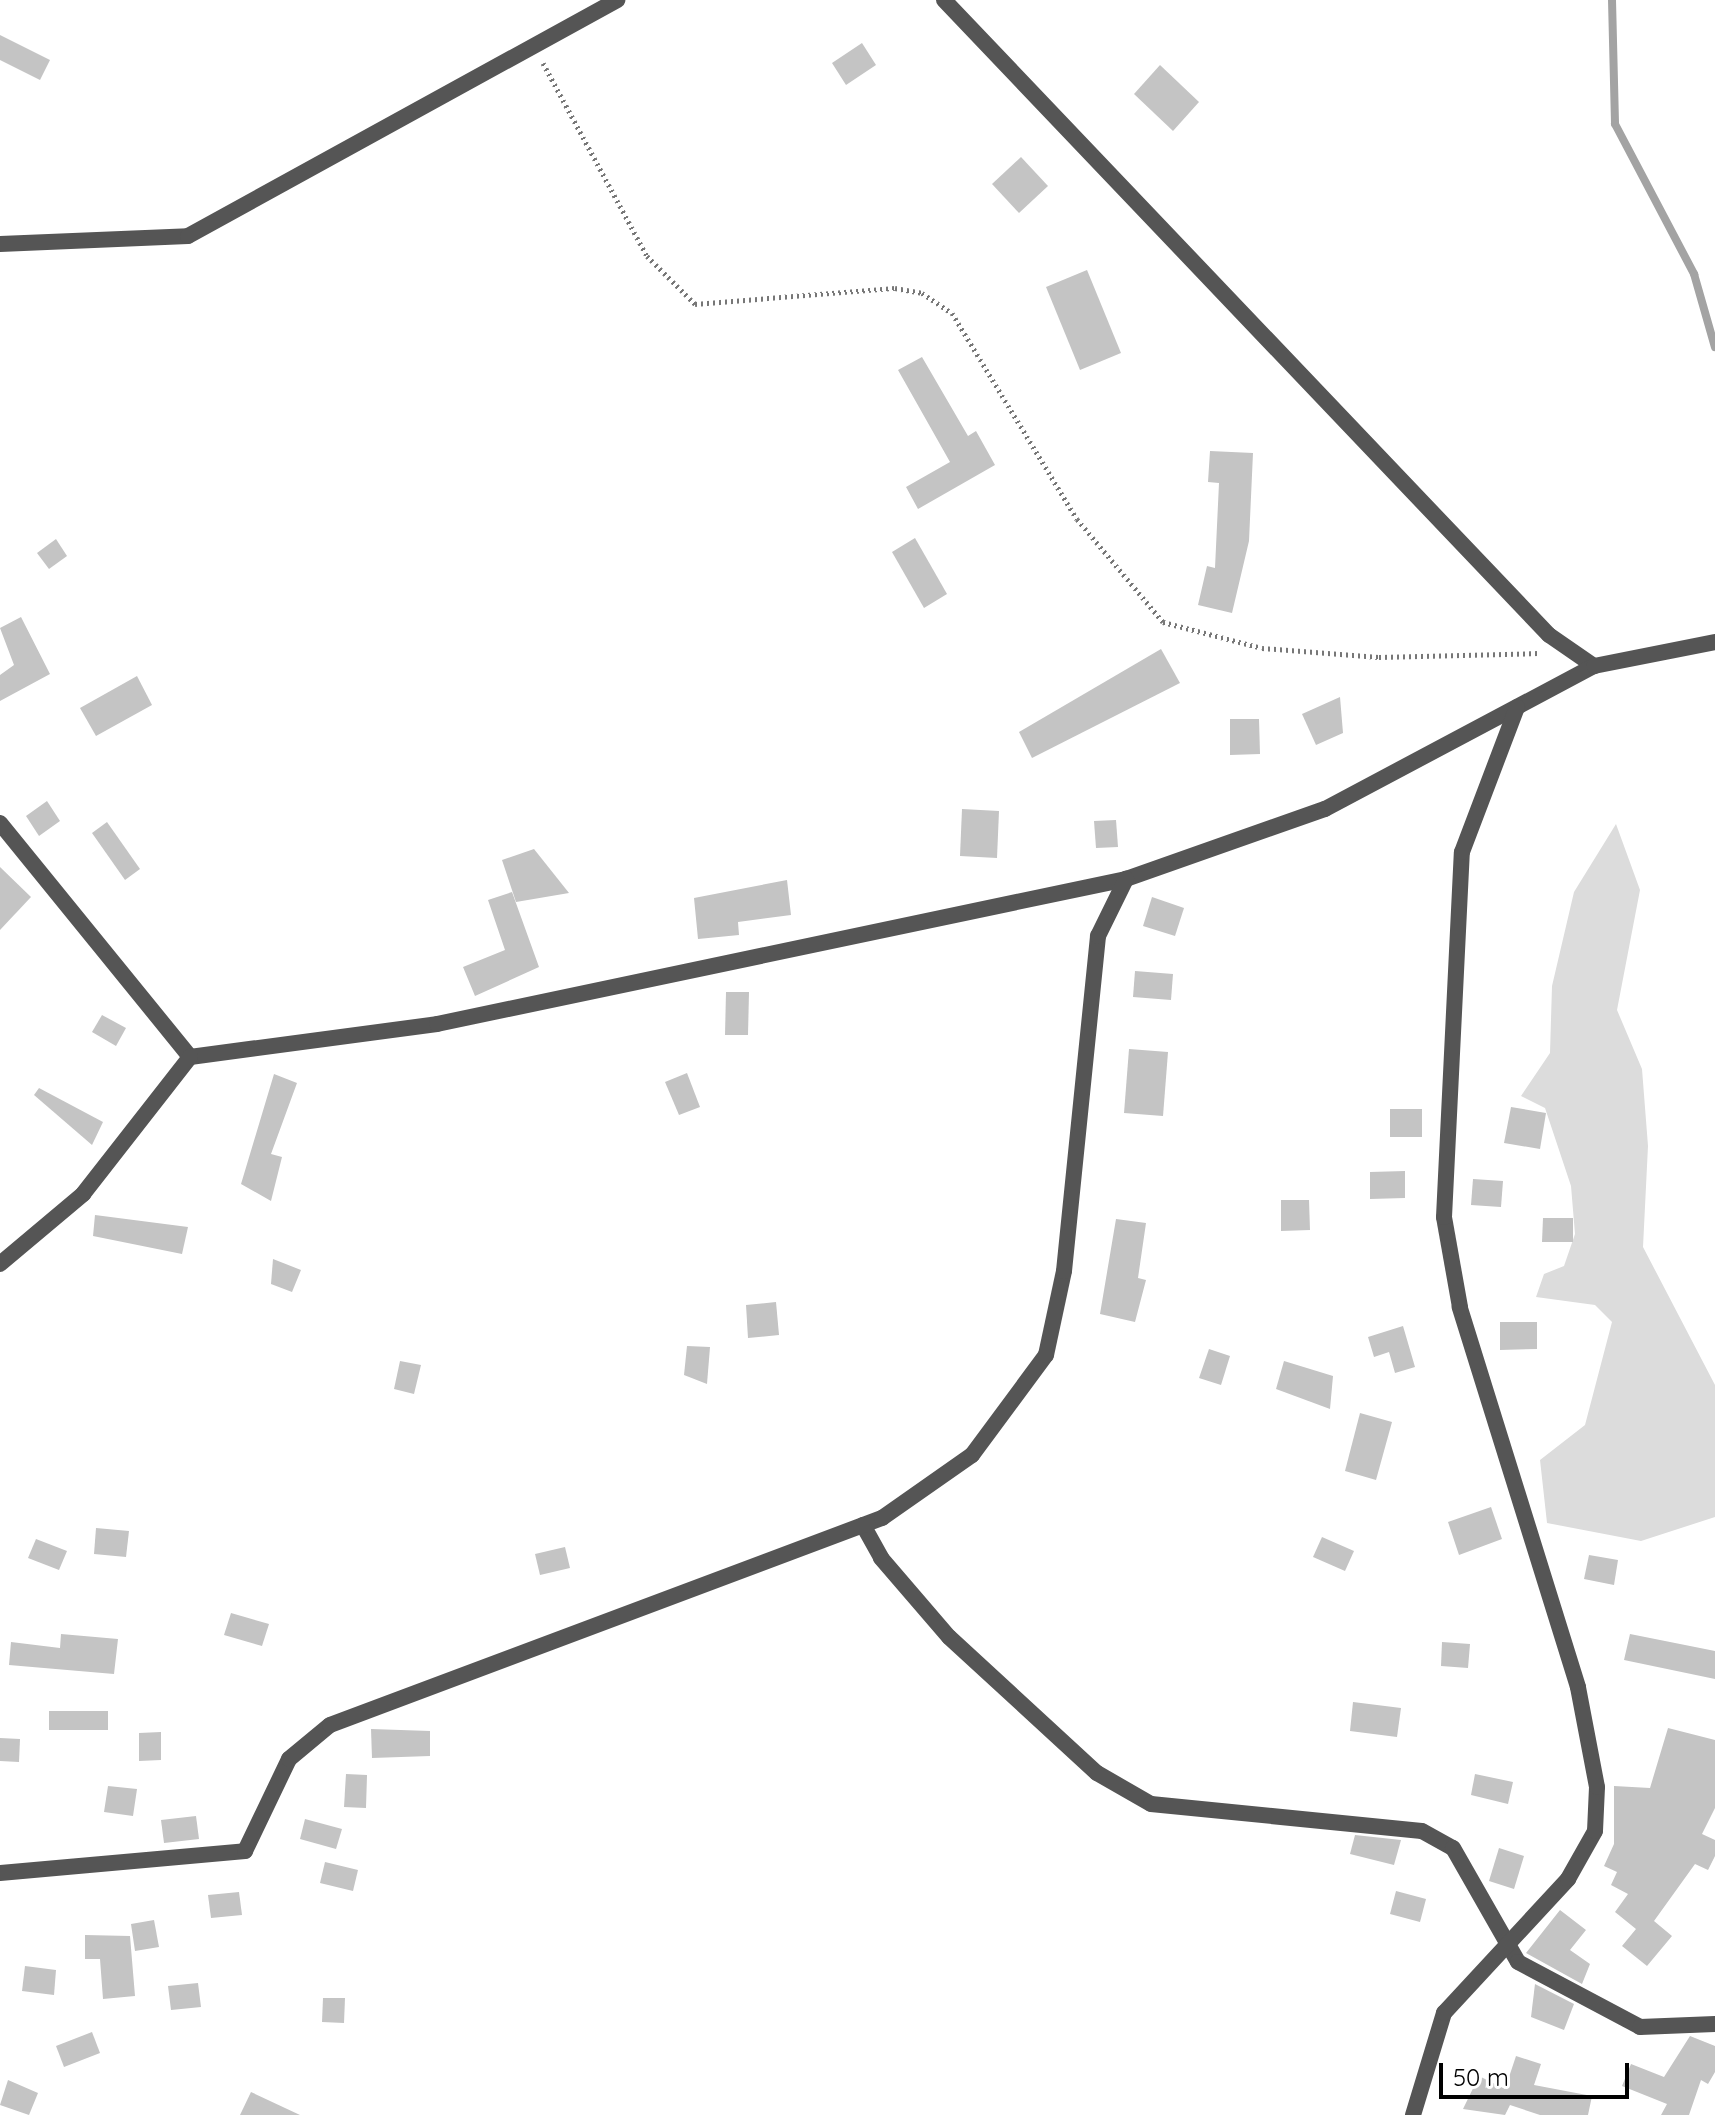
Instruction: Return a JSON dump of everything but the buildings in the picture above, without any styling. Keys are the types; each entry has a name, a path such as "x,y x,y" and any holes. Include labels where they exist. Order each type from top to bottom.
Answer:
{"street":[{"path":"0,244 188,236 531,42 617,0"},
{"path":"944,0 1567,652 1594,666"},
{"path":"0,1264 83,1194 190,1057 437,1024 1126,879 1325,809 1594,666 1715,642"},
{"path":"1413,2115 1444,2013 1505,1943 1568,1879 1595,1831 1597,1787 1578,1687 1460,1307 1444,1217 1462,852 1517,707"},
{"path":"0,823 190,1057"},
{"path":"0,1873 245,1851 289,1759 330,1725 863,1525 972,1455 1046,1355 1064,1271 1098,936 1126,879"},
{"path":"863,1525 881,1558 949,1637 1097,1773 1151,1804 1422,1831 1453,1848 1518,1962 1640,2027 1715,2024"}],"path":[{"path":"531,42 669,285 695,304 895,288 922,293 952,313 1077,519 1163,622 1277,650 1379,657 1567,652"}],"shaded area":[{"path":"1616,824 1640,890 1617,1010 1642,1069 1648,1146 1643,1247 1715,1385 1715,1517 1641,1541 1547,1523 1540,1460 1585,1425 1612,1322 1595,1305 1536,1297 1544,1274 1564,1266 1575,1234 1571,1186 1545,1108 1521,1096 1550,1053 1552,986 1574,892"}],"waterway":[{"path":"1612,0 1615,124 1694,274 1715,347"}]}
